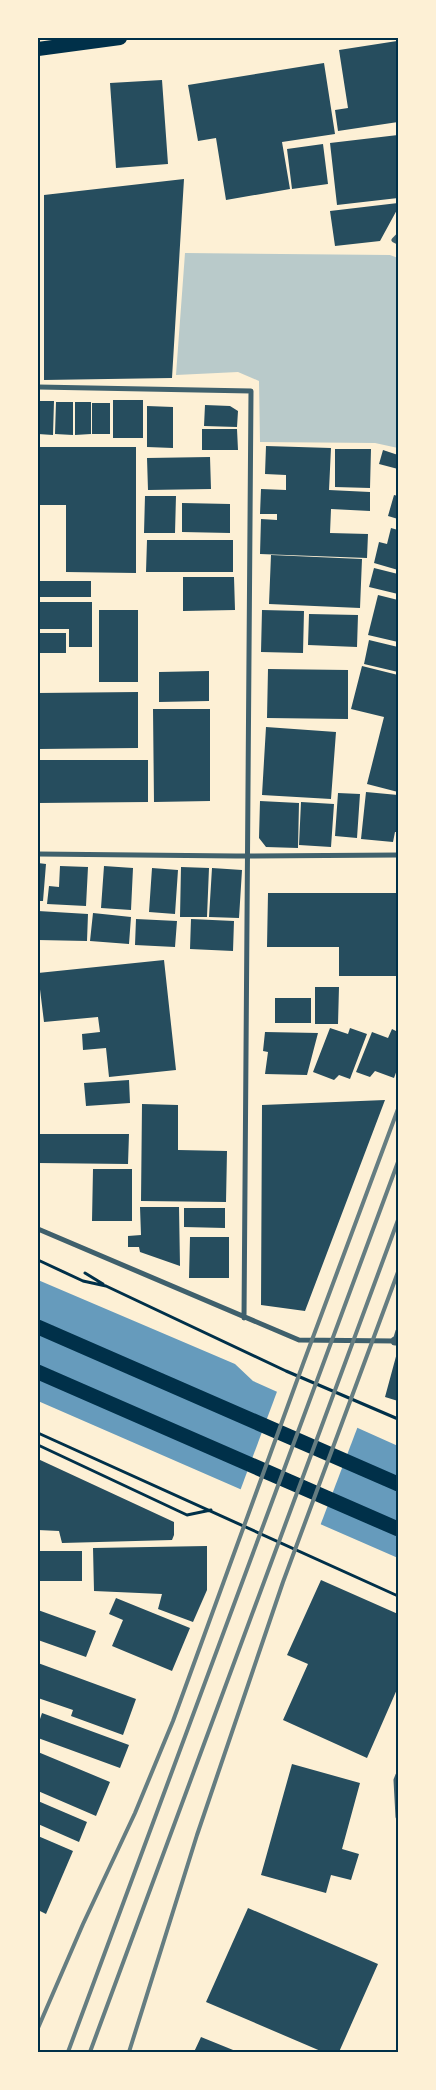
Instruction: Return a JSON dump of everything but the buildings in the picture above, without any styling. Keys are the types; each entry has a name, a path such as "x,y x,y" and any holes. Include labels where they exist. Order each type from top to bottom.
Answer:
{"highway":[{"path":"38,48 120,38"},
{"path":"38,1327 398,1484"},
{"path":"38,1372 398,1529"}],"street":[{"path":"398,236 394,240 398,242"},
{"path":"38,387 251,391 244,1318"},
{"path":"38,854 398,855"},
{"path":"38,1229 299,1340 397,1342 398,1331"},
{"path":"398,1775 396,1780 398,1817"}],"path":[{"path":"38,1260 83,1281 106,1286"},
{"path":"85,1272 106,1286 286,1371 398,1419"},
{"path":"38,1433 398,1596"},
{"path":"38,1445 187,1515 210,1510"}],"shaded area":[{"path":"185,253 390,255 398,258 398,448 375,443 260,442 259,381 238,372 176,375"}],"water":[{"path":"38,1280 235,1364 253,1381 398,1446 398,1558 38,1401"}],"pier":[{"path":"278,1389 358,1426 320,1526 240,1491"}],"railway":[{"path":"38,2028 83,1924 135,1813 173,1721 398,1109"},
{"path":"68,2052 398,1162"},
{"path":"90,2052 398,1220"},
{"path":"129,2052 197,1835 283,1582 398,1272"}]}
